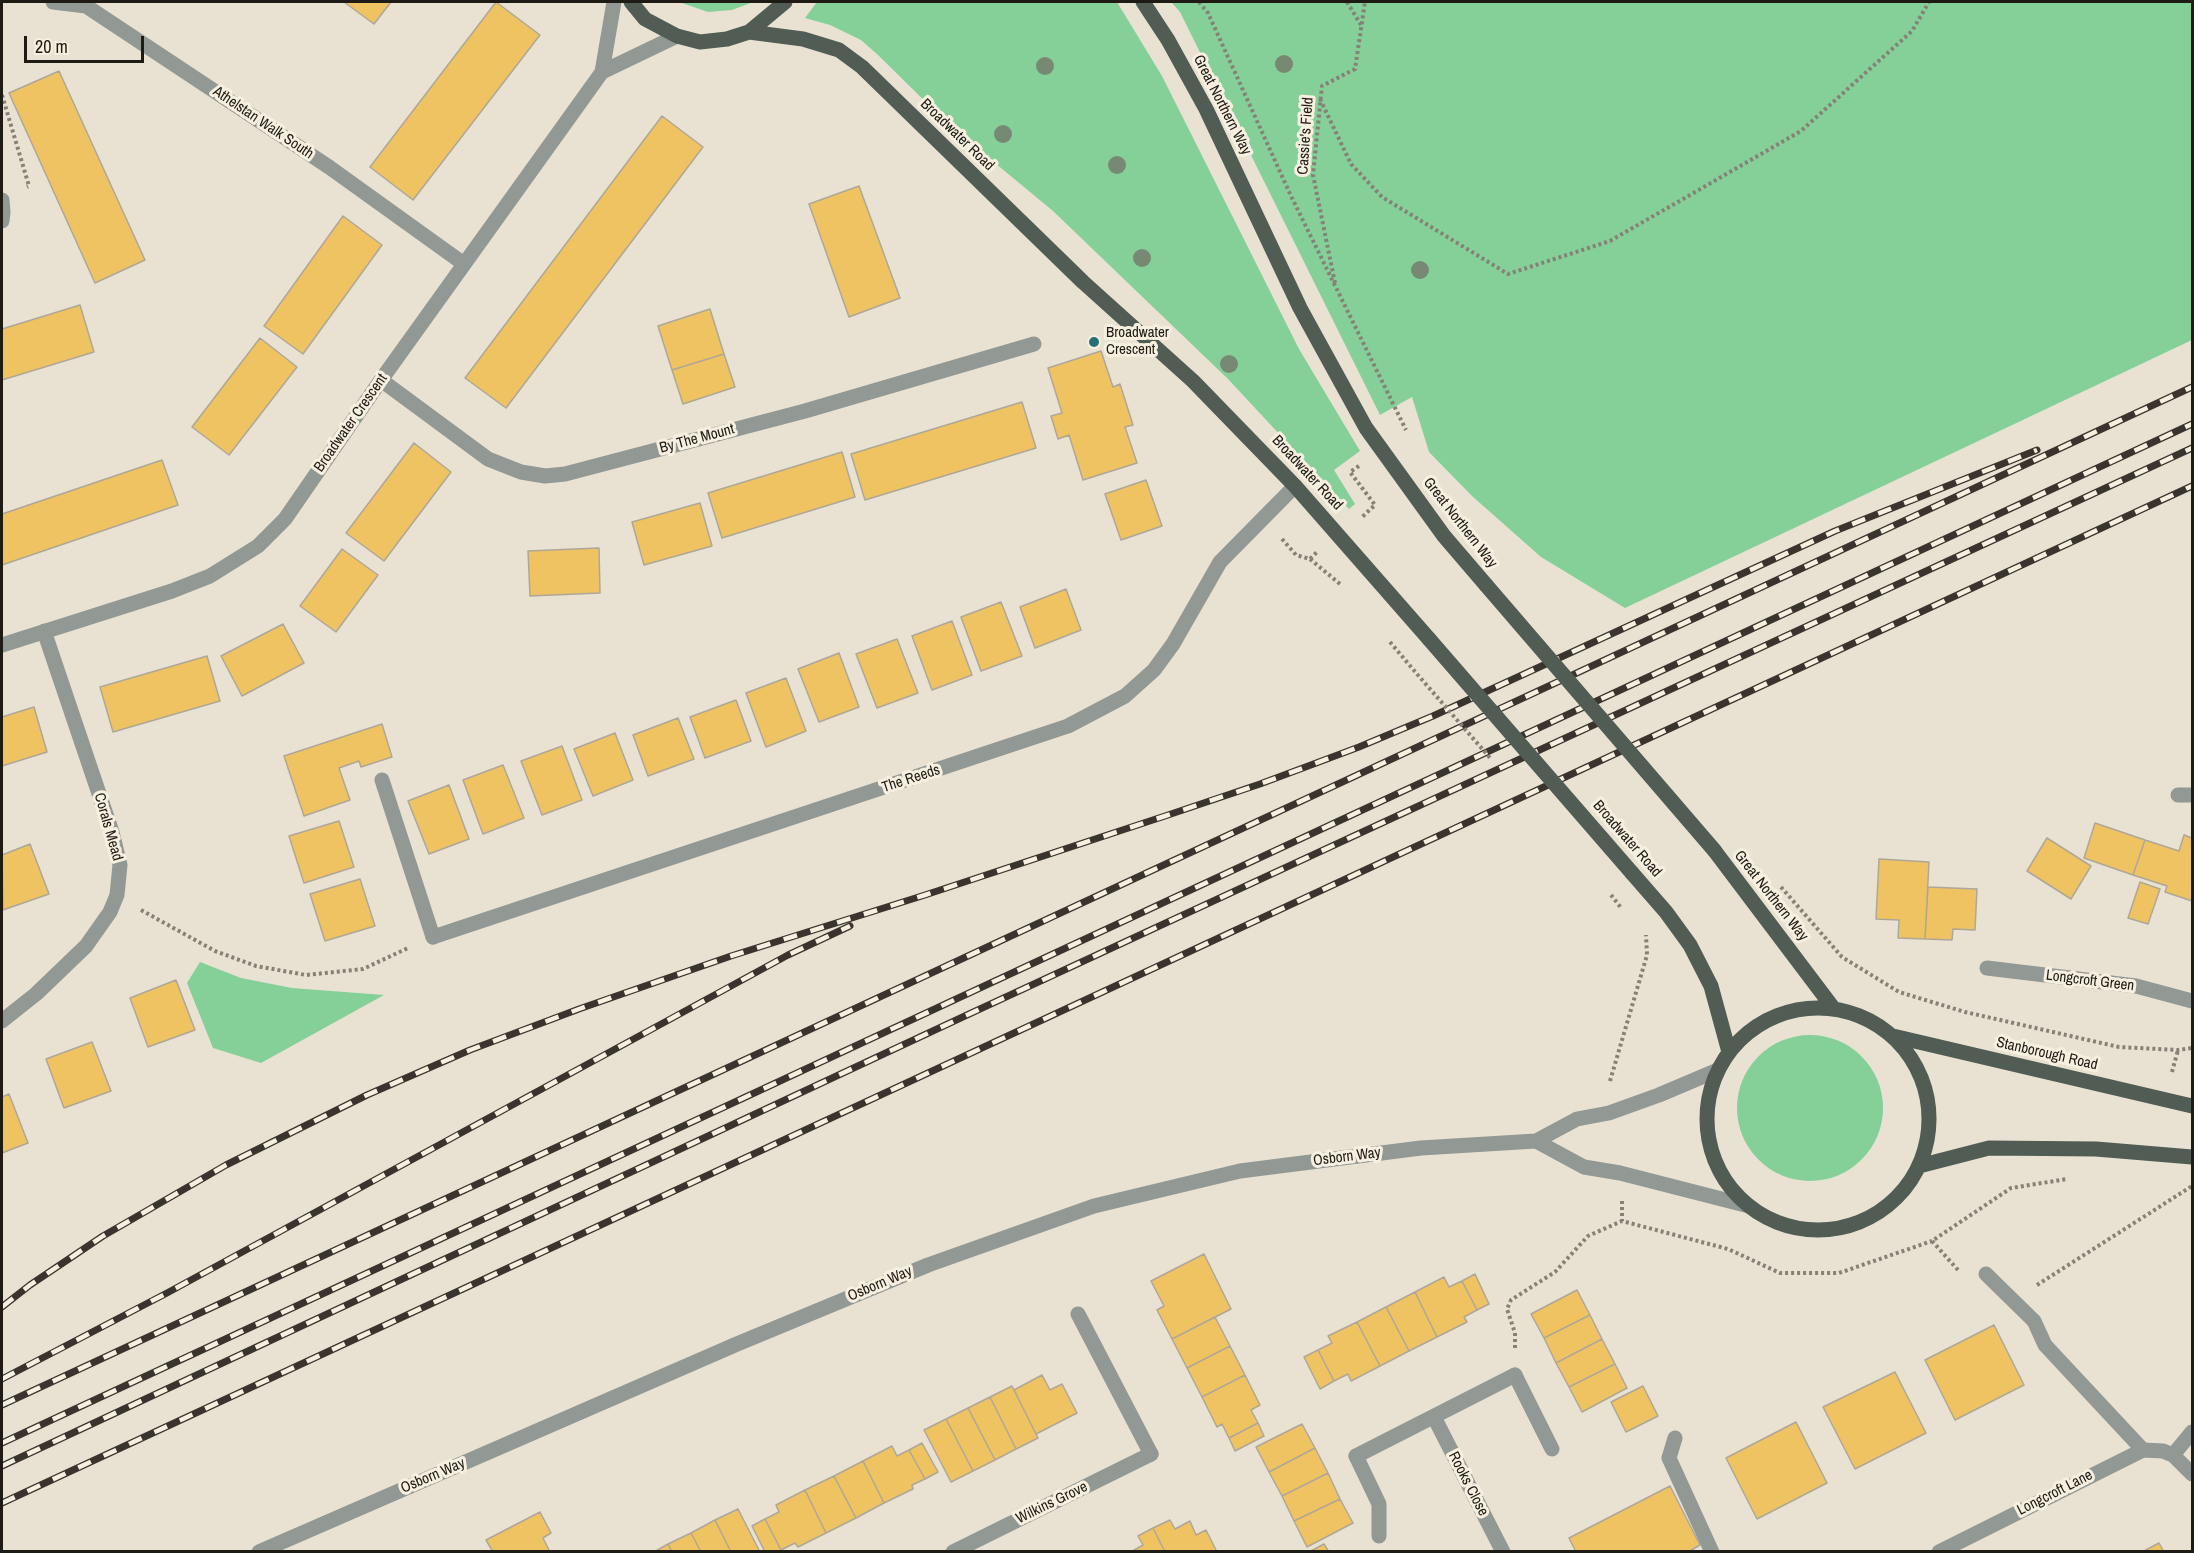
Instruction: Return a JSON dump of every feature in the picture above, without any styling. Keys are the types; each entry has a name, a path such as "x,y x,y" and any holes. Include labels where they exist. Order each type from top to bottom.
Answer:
{"main road":[{"path":"631,2 645,19 676,36 700,42 728,39 749,32 786,2"},
{"name":"Great Northern Way","path":"1143,2 1168,40 1206,109 1300,308 1366,428 1444,536 1714,850 1834,1009"},
{"name":"Broadwater Road","path":"749,32 803,39 839,50 862,67 1083,282 1193,381 1295,486 1666,912 1690,945 1711,986 1729,1052"},
{"path":"1804,1008 1834,1009 1867,1020 1893,1036 1917,1065 1927,1100 1928,1134 1919,1166 1900,1194 1892,1201 1874,1215 1844,1227 1810,1230 1778,1223 1749,1206 1723,1180 1712,1153 1707,1121 1710,1096 1718,1070 1729,1052 1750,1031 1775,1016 1804,1008"},
{"name":"Stanborough Road","path":"1893,1036 2193,1106"},
{"path":"1919,1166 1989,1148 2096,1149 2193,1157"}],"street":[{"name":"Athelstan Walk South","path":"53,2 86,6 329,167 464,264"},
{"name":"Broadwater Crescent","path":"2,645 172,591 210,576 258,546 285,519 381,380 602,72 614,2"},
{"name":"Broadwater Crescent","path":"602,72 676,36"},
{"path":"2,200 2,221"},
{"name":"By The Mount","path":"381,380 488,459 521,472 545,476 565,474 805,411 1034,344"},
{"name":"The Reeds","path":"433,937 1068,726 1125,696 1154,670 1173,644 1220,562 1295,486"},
{"name":"Corals Mead","path":"2,1021 36,994 86,946 110,912 117,895 120,865 112,832 44,631"},
{"path":"382,780 433,937"},
{"name":"Longcroft Green","path":"1987,968 2136,986 2193,1001"},
{"name":"Osborn Way","path":"259,1551 737,1344 917,1269 1094,1206 1240,1171 1421,1148 1536,1141 1577,1119 1619,1109 1718,1070"},
{"path":"1536,1141 1584,1167 1620,1173 1749,1206"},
{"path":"1986,1274 2034,1321 2045,1345 2143,1450 2163,1451 2174,1455 2193,1474"},
{"name":"Wilkins Grove","path":"953,1551 1151,1454 1078,1314"},
{"path":"1379,1536 1379,1504 1356,1455 1515,1376 1552,1449"},
{"name":"Rooks Close","path":"1434,1418 1503,1551"},
{"path":"2174,1455 2193,1432"},
{"path":"1675,1438 1669,1458 1712,1551"},
{"name":"Longcroft Lane","path":"1939,1551 2143,1450"}],"path":[{"path":"1199,2 1208,13 1291,196 1408,436"},
{"path":"1347,2 1362,26"},
{"name":"Cassie's Field","path":"1337,291 1312,175 1322,87 1355,69 1365,2"},
{"path":"1320,99 1351,164 1382,197 1508,274 1610,241 1801,131 1912,30 1929,2"},
{"path":"2,96 29,186 20,190"},
{"path":"1361,465 1350,472 1375,505 1365,514"},
{"path":"1263,518 1296,555 1310,560 1341,585"},
{"path":"1310,560 1322,547"},
{"path":"1387,638 1417,674"},
{"path":"1780,886 1842,957 1899,992 1965,1012 2119,1047 2178,1050 2193,1048"},
{"path":"117,895 166,926 215,951 256,966 306,975 363,969 433,937"},
{"path":"1608,1090 1647,955 1646,933"},
{"path":"1515,1376 1515,1333 1507,1309 1511,1299 1556,1272 1588,1236 1622,1221 1728,1249 1780,1273 1839,1273 1932,1241 2011,1188 2078,1178"},
{"path":"2013,1301 2193,1186"},
{"path":"1622,1190 1622,1221"},
{"path":"1932,1241 1964,1276"}],"green space":[{"path":"679,2 753,2 732,10 708,12"},
{"path":"817,2 1117,2 1162,76 1299,349 1360,451 1334,470 1355,504 1349,509 1228,379 1053,211 949,125 878,55 861,40 830,25 805,18"},
{"path":"1171,2 2192,2 2192,340 1625,608 1541,557 1472,496 1429,452 1412,397 1380,415 1180,12"},
{"path":"200,962 241,978 292,988 384,995 261,1063 213,1048 187,983"},
{"path":"1810,1035 1838,1040 1862,1056 1878,1080 1883,1108 1878,1136 1862,1160 1838,1176 1810,1181 1782,1176 1758,1160 1742,1136 1737,1108 1742,1080 1758,1056 1782,1040"}],"building":[{"path":"344,2 391,2 374,24"},
{"path":"496,2 540,35 413,200 370,167"},
{"path":"59,71 145,260 95,283 9,93"},
{"path":"662,116 703,147 506,408 465,378"},
{"path":"859,186 900,298 849,317 809,204"},
{"path":"343,216 382,245 303,354 264,326"},
{"path":"80,305 94,352 2,380 2,329"},
{"path":"710,309 724,354 672,370 658,326"},
{"path":"260,338 297,367 229,455 192,427"},
{"path":"1101,351 1113,387 1120,384 1133,425 1125,427 1137,463 1083,480 1069,435 1058,439 1051,416 1062,413 1048,368"},
{"path":"724,354 735,387 683,404 672,370"},
{"path":"1022,402 1036,448 865,500 851,454"},
{"path":"414,443 451,472 384,561 346,533"},
{"path":"842,452 855,497 722,538 708,493"},
{"path":"162,460 178,505 2,565 2,514"},
{"path":"1146,480 1162,526 1121,540 1105,494"},
{"path":"700,503 712,546 644,565 632,522"},
{"path":"599,548 600,593 530,596 528,551"},
{"path":"342,549 378,575 336,632 300,606"},
{"path":"1066,589 1081,630 1035,648 1020,607"},
{"path":"1001,602 1022,656 981,671 961,617"},
{"path":"952,621 972,675 932,690 912,636"},
{"path":"283,624 304,663 242,696 221,656"},
{"path":"897,639 918,693 877,708 856,654"},
{"path":"839,653 859,707 819,722 798,669"},
{"path":"207,656 220,701 113,732 100,687"},
{"path":"786,678 806,731 766,747 746,693"},
{"path":"736,700 751,741 705,758 690,717"},
{"path":"34,707 47,752 2,766 2,717"},
{"path":"678,718 694,759 648,776 633,735"},
{"path":"382,724 392,757 361,767 359,761 339,768 350,800 304,816 284,756"},
{"path":"615,733 633,780 593,796 574,749"},
{"path":"562,746 582,800 542,815 521,761"},
{"path":"503,765 524,818 483,834 463,780"},
{"path":"449,785 469,839 429,854 408,801"},
{"path":"339,821 354,867 304,883 289,836"},
{"path":"2095,823 2145,840 2133,875 2084,858"},
{"path":"2184,835 2192,838 2192,901 2165,892 2167,886 2133,875 2145,840 2179,851"},
{"path":"2047,838 2091,866 2071,899 2027,871"},
{"path":"30,844 49,894 3,910 2,855"},
{"path":"1879,859 1929,862 1925,939 1898,938 1899,920 1876,919"},
{"path":"360,879 375,926 325,941 310,894"},
{"path":"2140,882 2160,889 2148,924 2128,918"},
{"path":"1928,887 1977,889 1975,930 1953,929 1952,940 1925,939"},
{"path":"176,980 195,1030 148,1047 130,998"},
{"path":"92,1042 111,1091 64,1108 46,1059"},
{"path":"9,1094 28,1143 2,1153 2,1097"},
{"path":"1204,1254 1231,1309 1172,1339 1157,1310 1164,1306 1151,1281"},
{"path":"1475,1274 1489,1304 1477,1310 1462,1281"},
{"path":"1444,1277 1449,1287 1462,1281 1477,1310 1464,1317 1467,1322 1437,1337 1415,1292"},
{"path":"1577,1290 1590,1315 1544,1338 1531,1314"},
{"path":"1415,1292 1437,1337 1409,1351 1386,1307"},
{"path":"1386,1307 1409,1351 1380,1366 1357,1322"},
{"path":"1590,1315 1602,1339 1556,1363 1544,1338"},
{"path":"1215,1317 1230,1346 1187,1368 1172,1339"},
{"path":"1357,1322 1380,1366 1351,1381 1348,1374 1334,1381 1318,1350 1332,1343 1328,1336"},
{"path":"1994,1325 2024,1385 1955,1420 1925,1360"},
{"path":"1602,1339 1615,1364 1569,1387 1556,1363"},
{"path":"1230,1346 1245,1375 1202,1397 1187,1368"},
{"path":"1318,1350 1334,1381 1320,1389 1304,1357"},
{"path":"1615,1364 1627,1388 1582,1412 1569,1387"},
{"path":"1895,1372 1926,1433 1855,1469 1823,1407"},
{"path":"1042,1375 1050,1390 1062,1384 1077,1413 1036,1434 1014,1390"},
{"path":"1245,1375 1260,1405 1251,1410 1258,1423 1229,1438 1222,1424 1217,1427 1202,1397"},
{"path":"1012,1386 1038,1438 1016,1449 990,1397"},
{"path":"1643,1386 1658,1416 1626,1432 1611,1402"},
{"path":"990,1397 1016,1449 995,1460 968,1408"},
{"path":"968,1408 995,1460 973,1471 946,1419"},
{"path":"946,1419 973,1471 951,1482 924,1430"},
{"path":"1796,1422 1827,1483 1757,1519 1726,1458"},
{"path":"1258,1423 1264,1436 1235,1451 1229,1438"},
{"path":"1302,1424 1315,1448 1269,1472 1256,1447"},
{"path":"922,1443 938,1472 925,1479 909,1450"},
{"path":"892,1446 897,1456 909,1450 925,1479 912,1485 913,1489 884,1503 863,1461"},
{"path":"1315,1448 1328,1473 1282,1496 1269,1472"},
{"path":"863,1461 884,1503 856,1518 834,1476"},
{"path":"1328,1473 1340,1499 1294,1521 1282,1496"},
{"path":"834,1476 856,1518 826,1533 805,1490"},
{"path":"1670,1486 1700,1545 1688,1552 1576,1552 1569,1538"},
{"path":"805,1490 826,1533 798,1547 795,1543 781,1550 765,1519 779,1512 776,1505"},
{"path":"1340,1499 1353,1523 1307,1547 1294,1521"},
{"path":"738,1509 760,1552 731,1552 715,1520"},
{"path":"540,1512 551,1533 543,1538 550,1552 493,1552 486,1540"},
{"path":"765,1519 781,1550 778,1552 765,1552 752,1526"},
{"path":"715,1520 731,1552 701,1552 691,1533"},
{"path":"1170,1520 1175,1529 1190,1521 1196,1535 1206,1530 1217,1552 1165,1552 1153,1528"},
{"path":"1153,1528 1165,1552 1131,1552 1143,1545 1138,1536"},
{"path":"691,1533 701,1552 672,1552 668,1544"},
{"path":"2159,1543 2164,1552 2142,1552"},
{"path":"668,1544 672,1552 654,1552"},
{"path":"1324,1544 1329,1552 1309,1552"}],"railway":[{"path":"2,1405 2192,387"},
{"path":"2,1443 2192,424"},
{"path":"2,1466 967,1015 2192,448"},
{"path":"2,1307 30,1285 103,1236 226,1165 367,1095 470,1050 731,956 1168,815 1359,747 1433,716 1835,531 2037,450"},
{"path":"2,1503 2192,486"},
{"path":"2,1379 167,1293 788,955 850,926"}],"place":[{"name":"Broadwater Crescent","path":"1094,342"}]}
